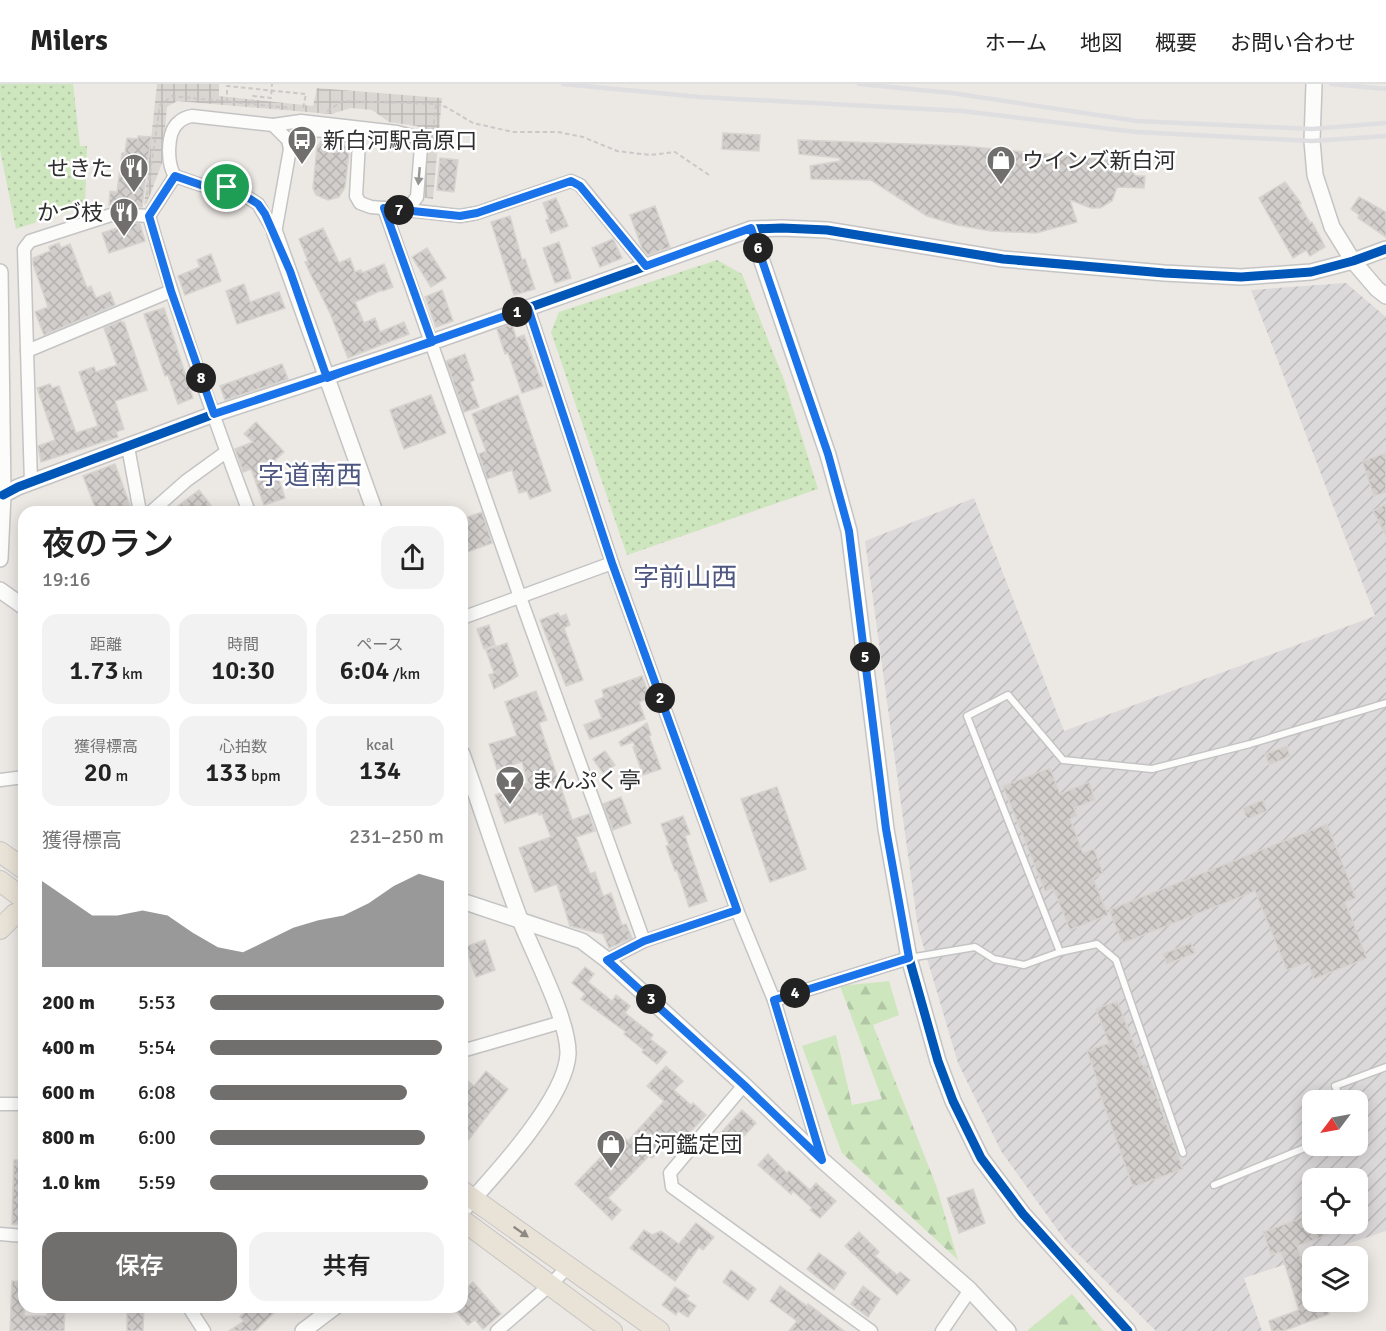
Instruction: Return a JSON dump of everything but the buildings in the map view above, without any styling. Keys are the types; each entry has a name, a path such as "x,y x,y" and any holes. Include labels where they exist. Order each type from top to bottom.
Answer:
{"highway":[{"path":"0,852 18,865"},
{"path":"0,881 18,894"},
{"path":"0,929 18,913"},
{"path":"468,1201 569,1266 659,1331"},
{"path":"468,1224 612,1331"}],"street":[{"path":"1314,84 1312,141 1315,175 1332,227 1353,261 1386,296"},
{"path":"373,506 275,233 258,204 236,190 201,185 175,176 170,168 170,135 180,121 192,116 273,125 300,121 397,132 415,137 421,147 417,198 407,210"},
{"path":"273,125 288,140 290,149 275,233"},
{"path":"290,149 307,133 314,131 357,138 360,150 356,196 364,205 384,208 460,216 477,213 571,181 586,192 646,266"},
{"path":"175,176 149,216 171,291 247,506"},
{"path":"384,208 520,597 644,941"},
{"path":"31,483 24,249 30,241 114,214 149,216"},
{"path":"751,228 828,454 849,531 886,829 909,958 938,1060 953,1101 981,1158 1023,1214 1128,1331"},
{"path":"3,495 214,414 432,342 751,228 827,230 1003,259 1164,273 1241,277 1311,272 1386,249"},
{"path":"0,272 3,495 0,558"},
{"path":"27,351 171,291"},
{"path":"528,308 612,563 737,910 774,1000 822,1160"},
{"path":"128,447 139,506"},
{"path":"158,506 186,481 226,452"},
{"path":"468,616 612,563"},
{"path":"0,590 18,603"},
{"path":"468,771 521,921 562,1022 568,1054 558,1087 527,1136 468,1198"},
{"path":"0,780 18,778"},
{"path":"468,903 582,941 607,960 822,1160 970,1290 1008,1331"},
{"path":"607,960 644,941 737,910"},
{"path":"774,1000 909,958"},
{"path":"468,1050 562,1022"},
{"path":"744,1085 670,1173 672,1187 871,1331"},
{"path":"0,1104 18,1104"},
{"path":"0,1234 18,1236"},
{"path":"497,1331 550,1286 569,1266"},
{"path":"942,1331 970,1290"},
{"path":"192,1313 204,1331"},
{"path":"303,1331 327,1313"}],"lane":[{"path":"1060,952 967,716 1008,695 1063,760 1152,769 1250,744 1386,703"},
{"path":"909,958 975,947 994,959 1024,965 1060,952 1097,944 1116,960 1183,1153"},
{"path":"1337,1090 1335,1086 1386,1067"},
{"path":"1214,1185 1302,1149"}],"path":[{"path":"252,104 253,96 271,98 272,84"},
{"path":"226,102 227,86 306,94 303,109"},
{"path":"436,105 446,107 473,123 513,132 558,132 583,137 617,151 650,155 675,152 709,175"}],"shaded area":[{"path":"157,84 219,84 219,96 313,106 317,88 442,98 433,199 421,197 428,134 417,126 389,122 372,110 351,108 331,114 177,101 167,107 162,163 147,203 144,205"},
{"path":"1346,283 1386,317 1386,1231 1341,1246 1302,1246 1302,1259 1244,1278 1262,1331 1156,1331 1067,1243 1001,1151 958,1063 918,928 865,541 974,498 1064,731 1375,616 1251,290"}],"green space":[{"path":"0,84 73,84 80,146 87,146 85,206 16,229 0,150"},
{"path":"717,260 742,274 784,380 818,489 627,555 551,332 559,312"},
{"path":"889,981 899,1015 873,1025 936,1185 958,1260 842,1153 802,1046 836,1035 852,1105 882,1099 840,986"},
{"path":"1072,1294 1103,1331 1028,1331 1028,1330"}],"railway":[{"path":"563,84 700,97 962,111 1136,132 1312,141 1386,136"},
{"path":"859,84 952,93 1137,121 1312,129 1386,123"},
{"path":"1331,84 1386,89"}],"cycle path":[{"path":"751,229 828,455 849,531 886,829 909,958 938,1061 953,1101 981,1158 1023,1214 1128,1331"},
{"path":"3,495 18,487 214,414 432,342 751,229 827,230 1003,259 1164,273 1241,277 1311,272 1386,249"}],"place":[{"name":"新白河駅高原口","path":"302,166"},
{"name":"ウインズ新白河","path":"1001,186"},
{"name":"せきた","path":"134,194"},
{"name":"かづ枝","path":"124,238"},
{"name":"まんぷく亭","path":"510,806"},
{"name":"白河鑑定団","path":"611,1170"}],"district":[{"name":"字道南西","path":"310,476"},
{"name":"字前山西","path":"685,578"}],"route":[{"path":"227,187 201,185 175,176 149,216 171,291 214,414 327,378 432,342 384,208 460,216 477,213 571,181 580,186 646,266 751,228 828,454 849,531 886,829 909,958 774,1000 822,1160 607,960 644,941 737,910 612,563 528,308 432,342 340,373 327,378 275,233 258,204 227,187"}]}
